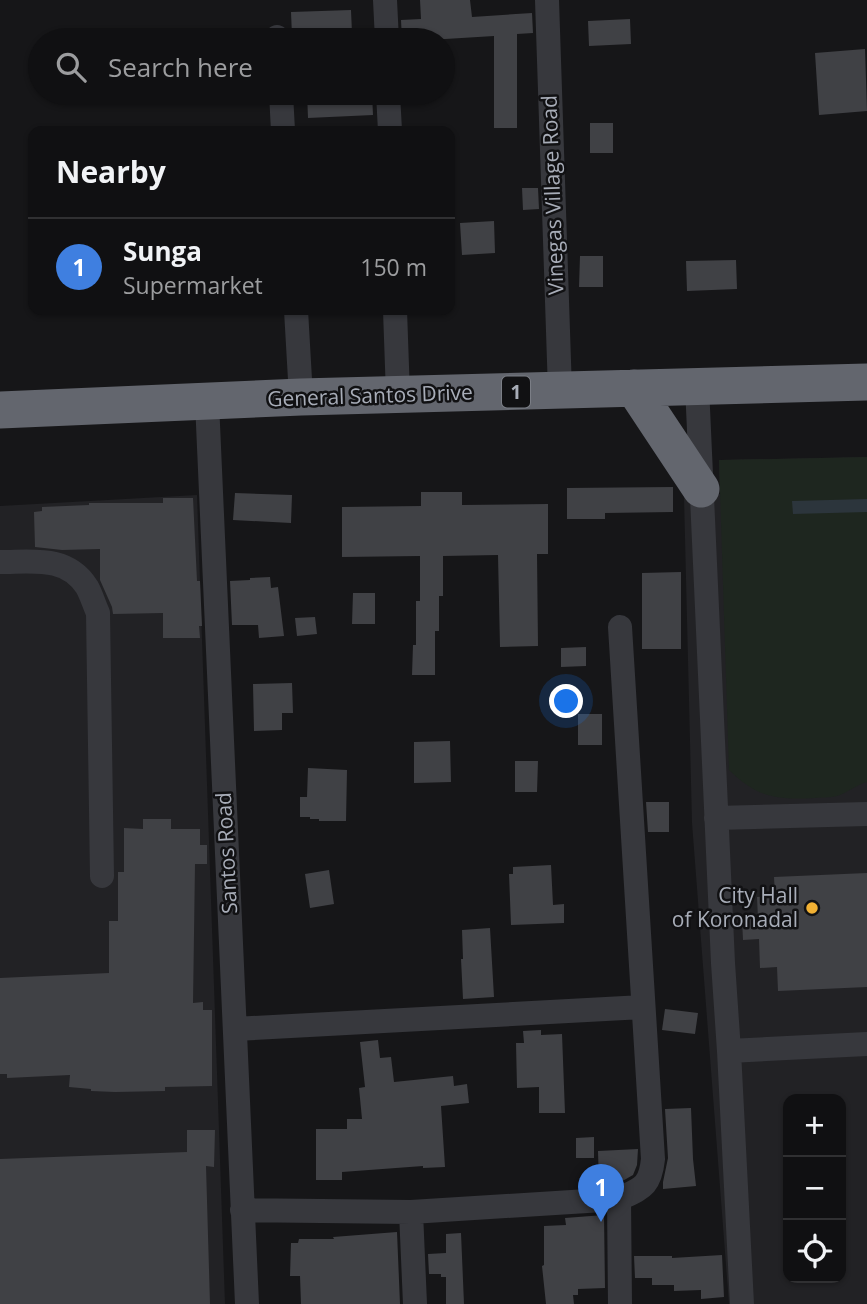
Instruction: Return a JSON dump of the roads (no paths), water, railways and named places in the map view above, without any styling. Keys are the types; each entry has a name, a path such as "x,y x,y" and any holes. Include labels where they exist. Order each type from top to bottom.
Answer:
{"highway":[{"name":"General Santos Drive","path":"0,410 301,397 867,382"},
{"path":"634,388 701,489"}],"street":[{"path":"385,0 386,28"},
{"name":"Vinegas Village Road","path":"547,0 560,391"},
{"path":"282,105 283,126"},
{"path":"389,105 390,126"},
{"path":"296,315 301,397"},
{"path":"395,315 398,395"},
{"path":"697,386 723,963 742,1304"},
{"name":"Santos Road","path":"207,402 247,1304"},
{"path":"0,562 58,563 71,569 86,586 98,613 102,876"},
{"path":"242,1210 411,1212 619,1199 642,1188 648,1181 653,1160 620,627"},
{"path":"716,818 867,814"},
{"path":"235,1029 643,1007"},
{"path":"729,1051 867,1044"},
{"path":"619,1199 620,1304"},
{"path":"411,1212 415,1304"}],"place":[{"name":"City Hall of Koronadal","path":"812,908"},
{"name":"Sunga","path":"601,1222"}]}
